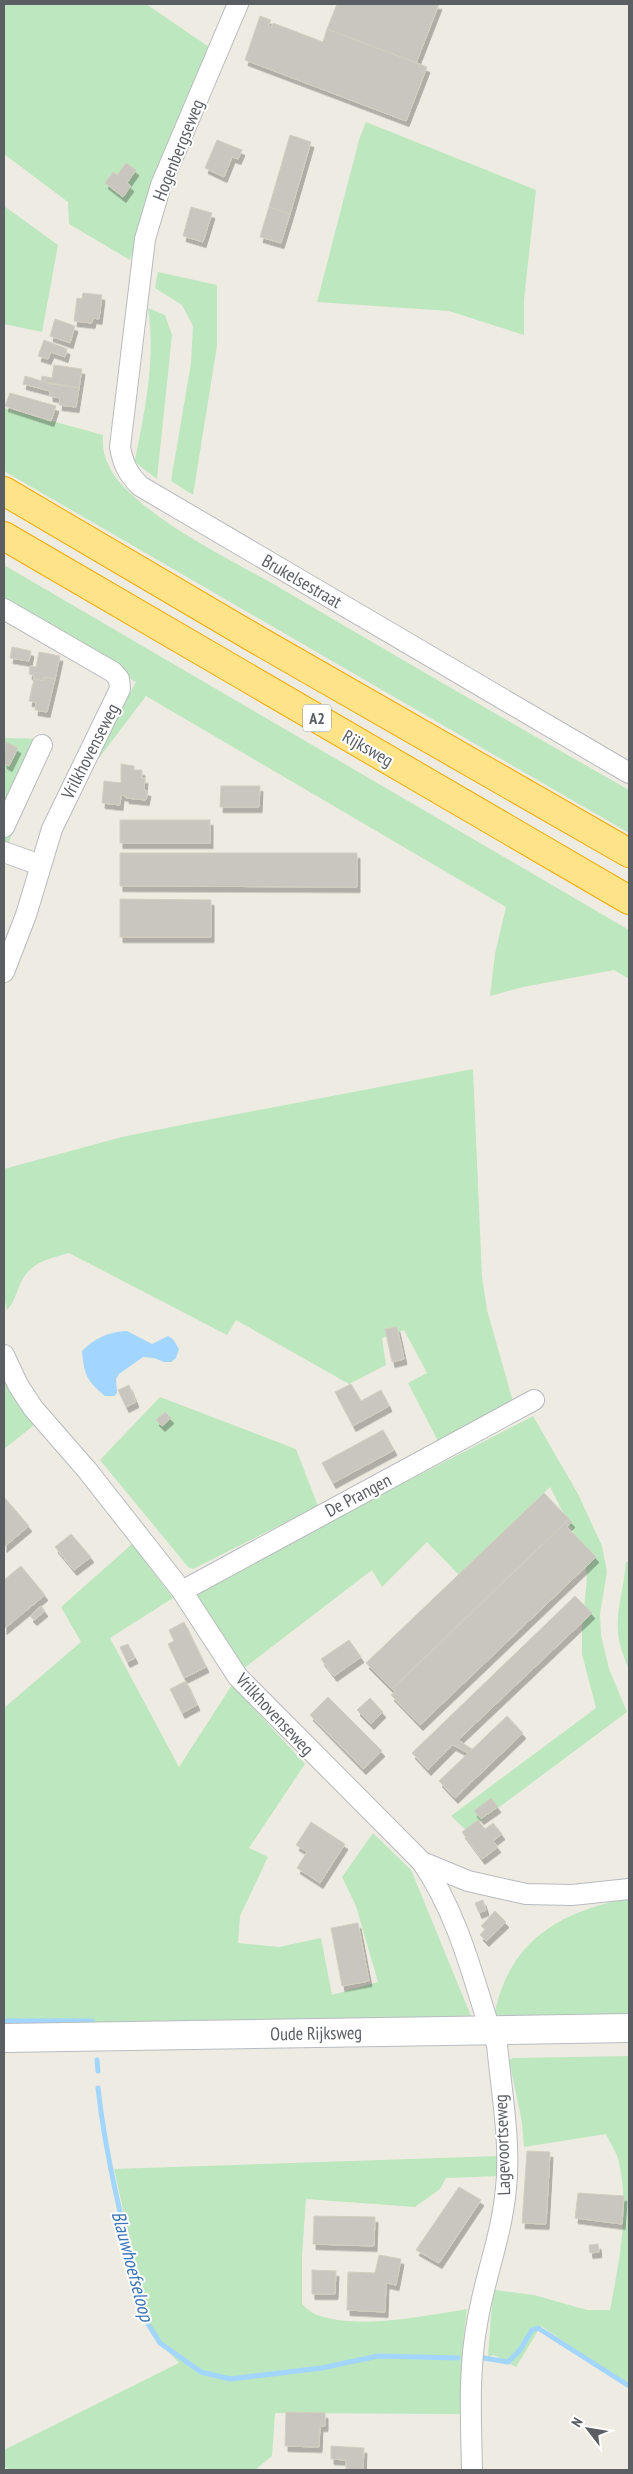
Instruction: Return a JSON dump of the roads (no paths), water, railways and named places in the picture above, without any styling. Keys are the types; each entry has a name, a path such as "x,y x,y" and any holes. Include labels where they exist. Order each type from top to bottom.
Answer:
{"highway":[{"name":"A2","path":"4,491 254,638 629,853"},
{"name":"Rijksweg","path":"4,536 629,900"}],"street":[{"name":"Hogenbergseweg","path":"136,302 145,239 161,185 238,4"},
{"name":"Brukelsestraat","path":"136,302 120,447 122,463 135,480 629,773"},
{"name":"Vrilkhovenseweg","path":"4,609 113,672 120,682 118,695 64,800 40,865 26,914 4,972"},
{"path":"4,827 42,745"},
{"path":"4,852 40,865"},
{"name":"Vrilkhovenseweg","path":"4,1355 18,1385 33,1408 87,1470 182,1591 238,1676 252,1693 422,1862 468,1881 526,1894 572,1895 629,1888"},
{"name":"De Prangen","path":"182,1591 534,1400"},
{"name":"Lagevoortseweg","path":"422,1862 440,1888 451,1914 490,2030 497,2044 506,2146 507,2186 501,2231 478,2317 473,2347 471,2380 472,2470"},
{"name":"Oude Rijksweg","path":"4,2038 629,2028"}],"water":[{"path":"127,1331 152,1344 168,1336 173,1339 179,1349 176,1358 171,1362 164,1362 154,1358 143,1357 119,1374 116,1379 117,1393 114,1396 105,1396 94,1386 85,1372 82,1351 102,1336"}],"waterway":[{"name":"Blauwhoefseloop","path":"4,2021 92,2021"},
{"name":"Blauwhoefseloop","path":"97,2060 98,2071"},
{"name":"Blauwhoefseloop","path":"98,2088 107,2148 126,2236 148,2324 160,2343 201,2372 230,2379 322,2368 378,2356 458,2358"},
{"name":"Blauwhoefseloop","path":"484,2358 508,2362 520,2350 532,2330 538,2328 629,2386"}]}
